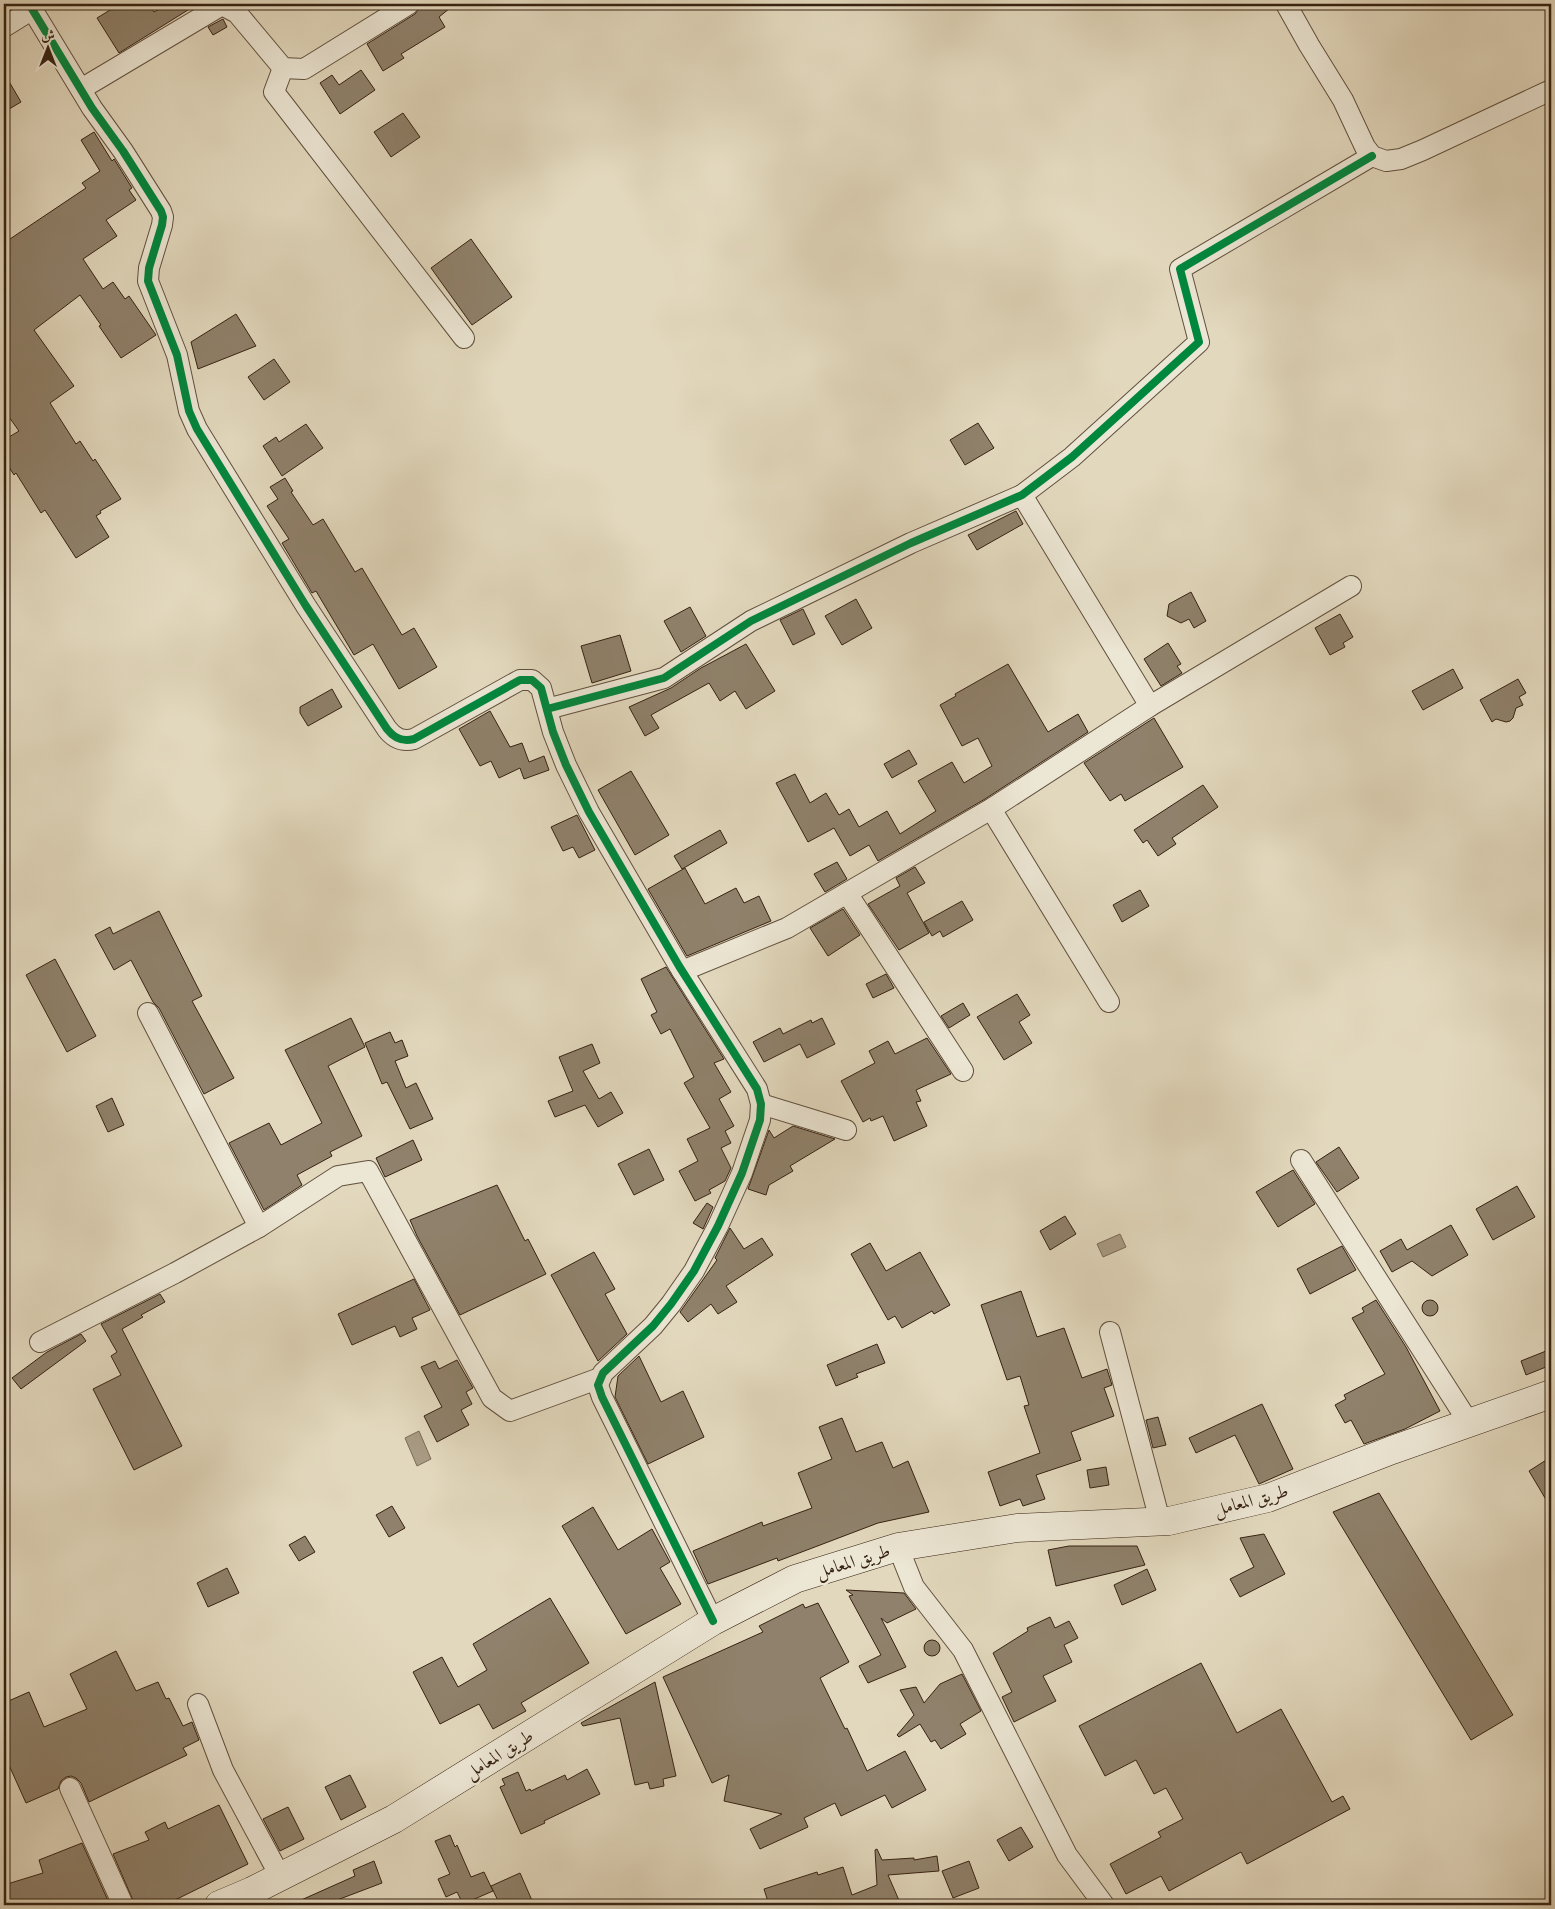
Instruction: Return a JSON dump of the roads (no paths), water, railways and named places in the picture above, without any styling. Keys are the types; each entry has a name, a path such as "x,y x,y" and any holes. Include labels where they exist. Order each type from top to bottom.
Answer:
{"main road":[{"name":"طريق المعامل","path":"219,1905 394,1819 713,1621 794,1579 898,1547 1017,1528 1169,1521 1268,1498 1392,1450 1551,1394"}],"street":[{"path":"81,89 222,5 237,13 283,68 304,69 410,4"},
{"path":"1286,4 1309,45 1344,100 1365,146 1372,156 1386,161 1401,159 1551,90"},
{"path":"4,27 31,6 81,89 161,211 163,217 162,225 149,268 148,281 176,355 189,411 197,428 306,606 390,734 402,740 414,739 520,680 532,680 537,683 543,693 553,732 566,765 589,812 682,971 757,1089 761,1104 760,1120 742,1172 718,1226 694,1271 672,1304 653,1326 603,1372 598,1385 602,1397 713,1621"},
{"path":"283,68 274,92 464,338"},
{"path":"547,709 664,678 751,621 911,543 1022,495 1072,456 1199,342 1180,270 1372,156"},
{"path":"1022,495 1150,706"},
{"path":"682,971 787,928 991,809 1150,706 1351,586"},
{"path":"991,809 1109,1002"},
{"path":"847,893 963,1071"},
{"path":"148,1013 258,1227"},
{"path":"761,1104 846,1130"},
{"path":"1300,1160 1469,1424"},
{"path":"40,1342 258,1227 338,1176 368,1171 492,1398 510,1412 600,1378"},
{"path":"1110,1332 1160,1521"},
{"path":"898,1547 914,1587 963,1650 1067,1854 1104,1905"},
{"path":"198,1704 223,1770 280,1876"},
{"path":"70,1788 123,1905"}]}
